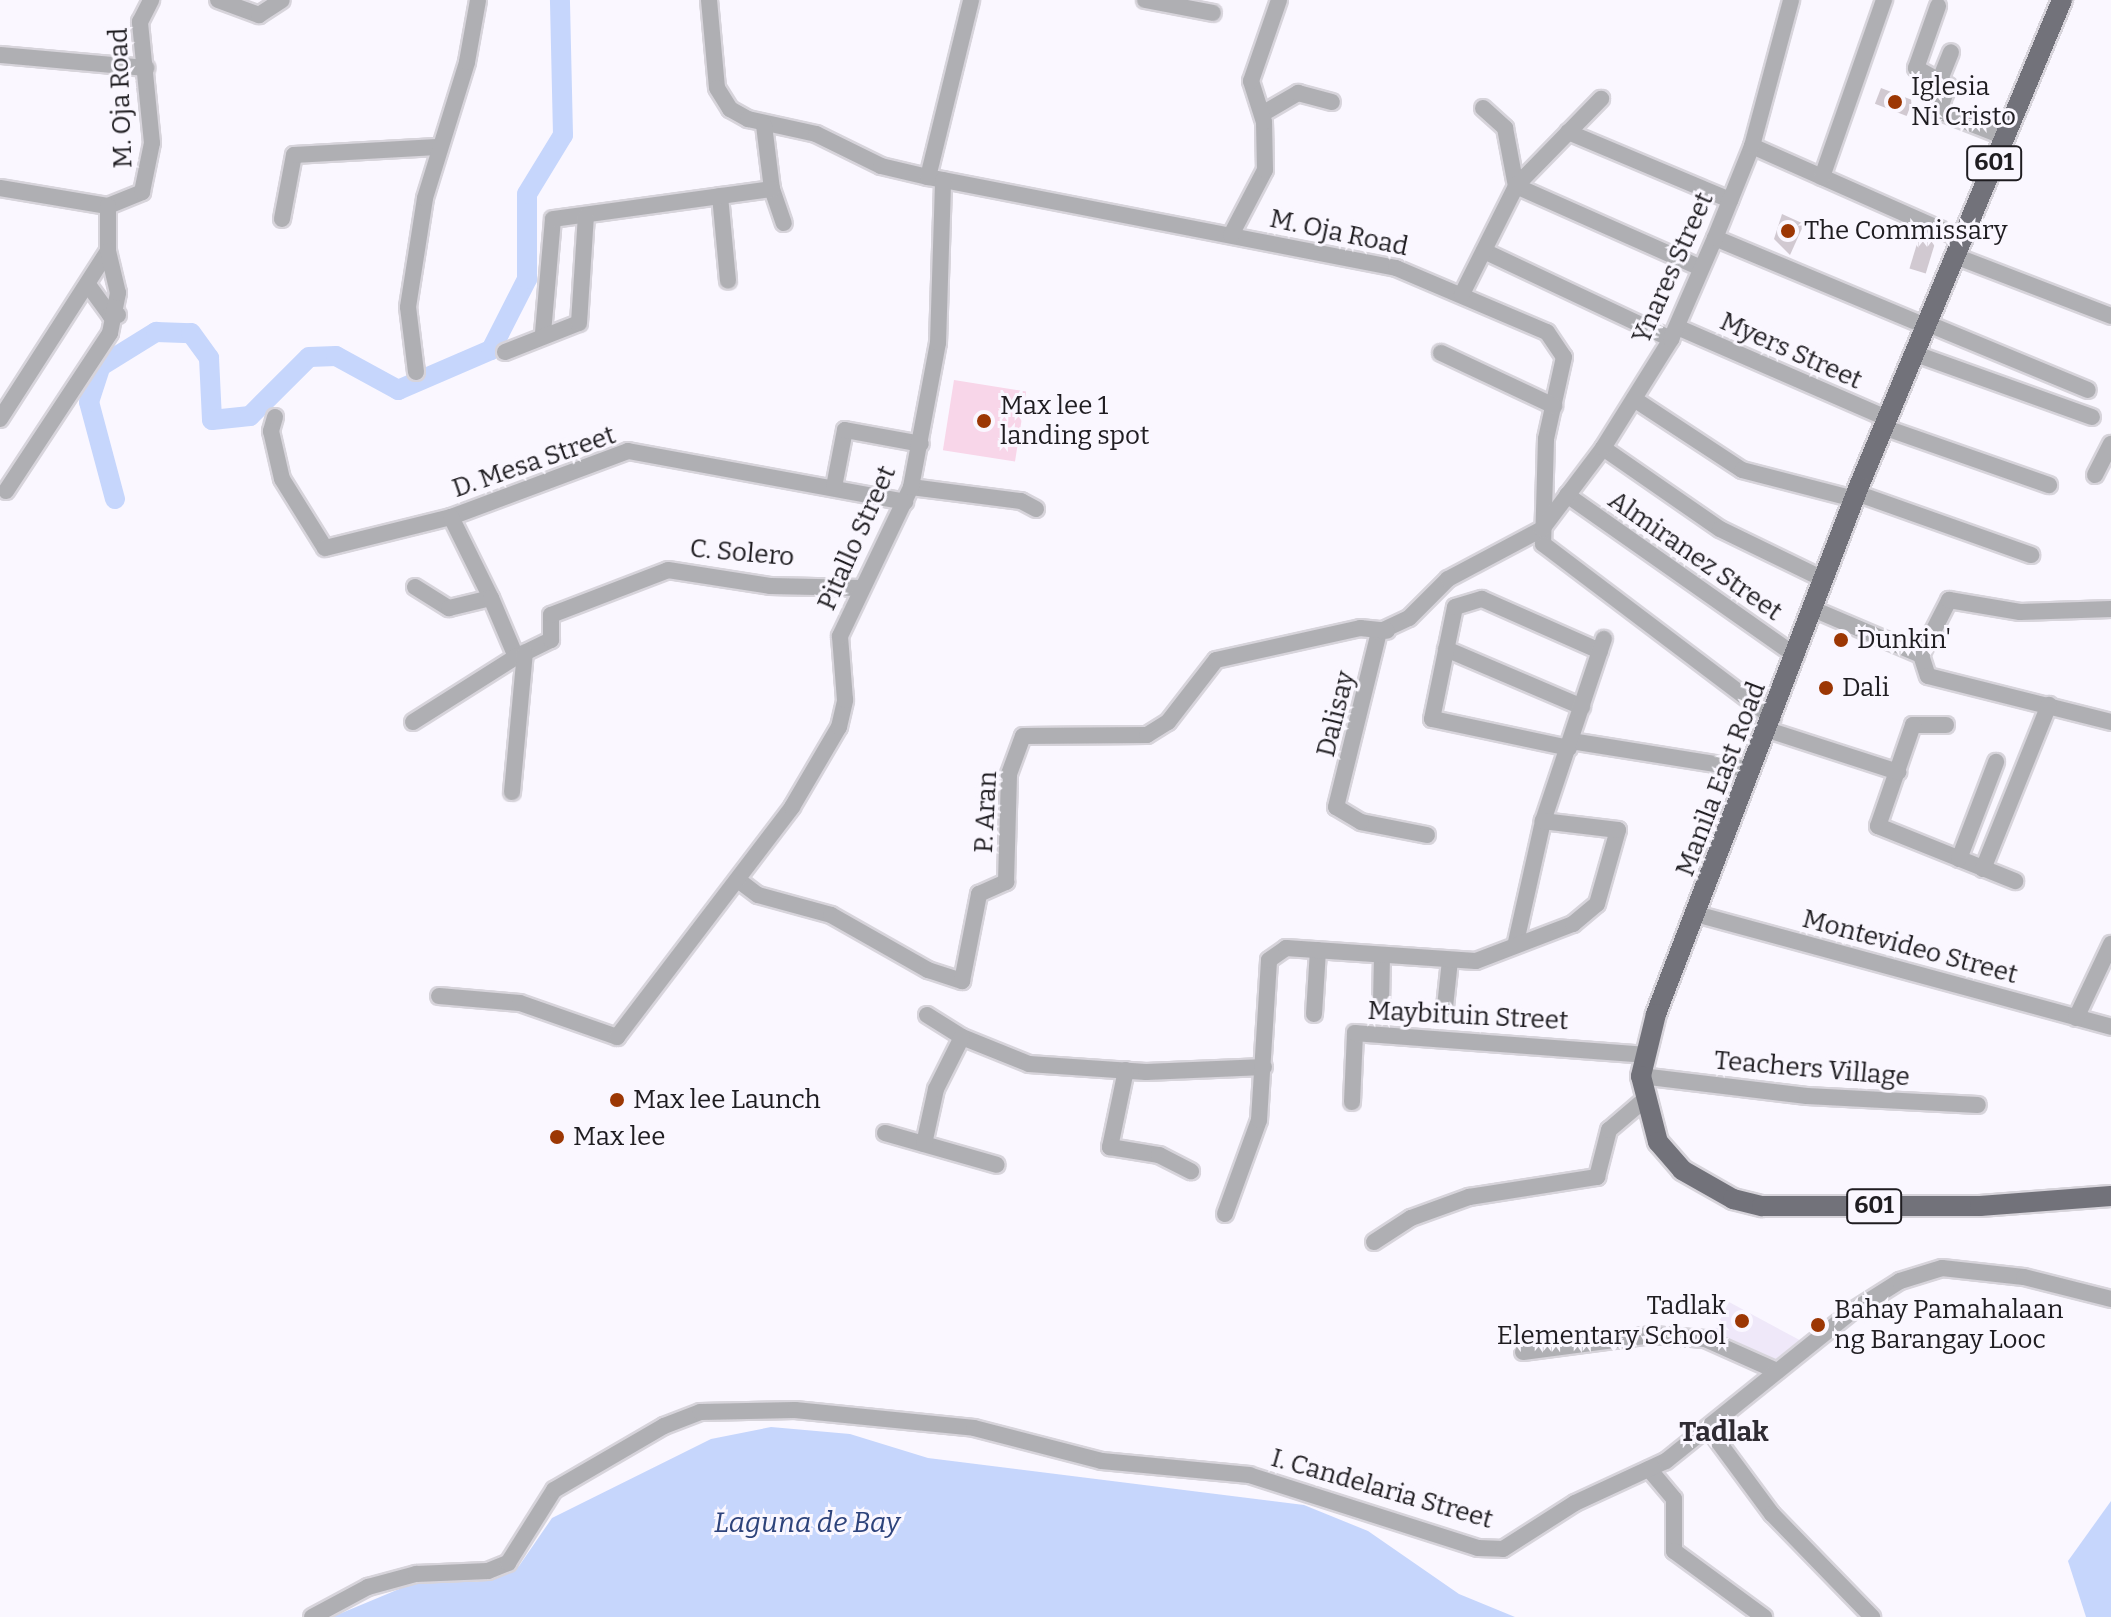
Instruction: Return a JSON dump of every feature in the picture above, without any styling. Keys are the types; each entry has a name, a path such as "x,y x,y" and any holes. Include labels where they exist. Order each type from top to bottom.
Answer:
{"main road":[{"name":"Manila East Road","path":"2062,0 1855,496 1771,724 1696,914 1641,1076 1644,1100 1658,1142 1682,1170 1709,1190 1762,1206 1980,1206 2111,1196"}],"street":[{"name":"M. Oja Road","path":"0,188 108,206 132,201 147,184 152,143 140,22 151,0"},
{"path":"218,0 259,15 282,0"},
{"path":"416,372 408,307 437,147 467,62 478,0"},
{"name":"M. Oja Road","path":"709,0 717,88 730,109 764,125 816,134 881,166 936,179 1396,268 1554,336 1564,357 1554,406 1542,529"},
{"name":"Pitallo Street","path":"439,996 520,1003 617,1037 792,807 839,727 845,700 840,636 908,494 921,444 940,329 936,179 971,0"},
{"path":"1145,0 1213,13"},
{"path":"1231,235 1265,170 1262,114 1251,81 1279,0"},
{"name":"Ynares Street","path":"1542,529 1603,448 1674,333 1752,146 1791,0"},
{"path":"1822,177 1884,0"},
{"path":"1938,6 1916,68 1944,84"},
{"path":"1951,52 1939,111 2005,137"},
{"path":"0,55 146,68"},
{"path":"1262,114 1298,93 1332,102"},
{"path":"1462,294 1516,186 1601,99"},
{"path":"1483,108 1505,128 1516,186"},
{"path":"764,125 772,189 784,223"},
{"path":"1568,132 1730,200"},
{"path":"1752,146 1822,177 1959,248 2111,316"},
{"path":"282,219 294,155 437,147"},
{"path":"1516,186 1701,268"},
{"path":"543,333 553,219 772,189"},
{"path":"720,196 728,281"},
{"path":"6,491 118,315 108,251 108,206"},
{"path":"505,352 543,333 579,323 586,216"},
{"path":"1715,238 2088,390"},
{"path":"0,419 89,286 108,251"},
{"name":"Myers Street","path":"1484,251 1885,422 2049,485"},
{"path":"89,286 110,315 118,315"},
{"path":"1441,353 1554,406"},
{"path":"1913,353 2092,417"},
{"path":"1634,399 1742,470 1855,496 2031,555"},
{"name":"D. Mesa Street","path":"275,417 271,431 282,479 325,548 451,517 628,451 834,487 1021,501 1036,509"},
{"path":"834,487 845,430 921,444"},
{"path":"2095,475 2111,444"},
{"path":"1603,448 1720,529 1823,579"},
{"name":"Almiranez Street","path":"1567,495 1796,656"},
{"path":"451,517 520,655 512,792"},
{"path":"1384,632 1448,579 1542,529 1550,554 1771,724 1898,772"},
{"name":"C. Solero","path":"520,655 551,640 551,615 668,570 770,586 862,588"},
{"path":"415,587 449,608 491,598"},
{"path":"1516,942 1543,821 1570,745 1602,645 1471,597 1455,607 1432,719 1570,745 1752,770"},
{"path":"2111,609 2020,612 1949,600 1921,655 1928,676 2111,722"},
{"path":"1813,609 1921,655"},
{"name":"P. Aran","path":"738,880 758,895 831,915 928,970 962,981 979,894 1006,882 1009,774 1023,736 1147,735 1168,722 1216,660 1360,628 1384,632"},
{"name":"Dalisay","path":"1384,632 1336,807 1361,822 1427,835"},
{"path":"1446,649 1582,707"},
{"path":"413,722 520,655"},
{"path":"1983,869 2049,705"},
{"path":"1946,725 1913,725 1878,826 2015,881"},
{"path":"1959,859 1996,762"},
{"path":"1225,1214 1259,1120 1269,960 1286,948 1450,960 1492,958 1516,942 1586,916 1597,904 1618,830 1543,821"},
{"name":"Montevideo Street","path":"1696,914 2111,1027"},
{"path":"2076,1018 2111,944"},
{"path":"1314,1014 1318,950"},
{"path":"1381,1004 1382,955"},
{"path":"1445,1007 1450,960"},
{"path":"927,1015 962,1037 1029,1064 1126,1070 1264,1067"},
{"name":"Maybituin Street","path":"1352,1102 1355,1033 1646,1055"},
{"path":"924,1144 936,1089 962,1037"},
{"path":"1126,1070 1110,1147 1159,1155 1191,1171"},
{"name":"Teachers Village","path":"1641,1076 1807,1096 1978,1105"},
{"path":"1374,1242 1411,1218 1469,1197 1597,1177 1609,1130 1644,1100"},
{"path":"885,1133 997,1165"},
{"name":"I. Candelaria Street","path":"312,1617 368,1587 404,1577 508,1563 554,1490 664,1426 700,1412 795,1410 974,1428 1102,1461 1249,1475 1478,1548 1503,1549 1575,1503 1649,1469 1709,1429 1777,1371 1900,1281 1942,1268 2024,1277 2111,1299"},
{"path":"1523,1352 1652,1335 1684,1337 1705,1339 1777,1371"},
{"path":"1709,1429 1755,1495 1872,1617"},
{"path":"1649,1469 1674,1499 1674,1551 1764,1617"}],"shaded area":[{"name":"Max lee 1 landing spot","path":"954,380 1026,391 1015,462 943,450"},
{"name":"Tadlak Elementary School","path":"1729,1302 1807,1344 1773,1367 1710,1339"}],"water":[{"name":"Laguna de Bay","path":"771,1427 850,1434 928,1458 1304,1505 1368,1531 1459,1594 1515,1617 332,1617 416,1582 476,1582 502,1575 519,1566 552,1518 711,1439"},
{"path":"2111,1501 2111,1617 2086,1617 2068,1561"}],"building":[{"name":"Iglesia Ni Cristo","path":"1881,88 1913,100 1907,116 1875,104"},
{"name":"The Commissary","path":"1782,214 1804,224 1790,255 1774,239"},
{"path":"1920,234 1936,239 1926,273 1909,268"}],"waterway":[{"path":"115,499 89,402 101,366 156,332 191,333 209,358 212,420 250,416 309,357 336,356 398,390 491,350 527,279 527,194 563,135 560,0"}],"place":[{"name":"Iglesia Ni Cristo","path":"1895,102"},
{"name":"The Commissary","path":"1788,231"},
{"name":"Max lee 1 landing spot","path":"984,421"},
{"name":"Dunkin'","path":"1841,640"},
{"name":"Dali","path":"1826,688"},
{"name":"Max lee Launch","path":"617,1100"},
{"name":"Max lee","path":"557,1137"},
{"name":"Tadlak Elementary School","path":"1742,1321"},
{"name":"Bahay Pamahalaan ng Barangay Looc","path":"1818,1325"}],"district":[{"name":"Tadlak","path":"1724,1432"}]}
